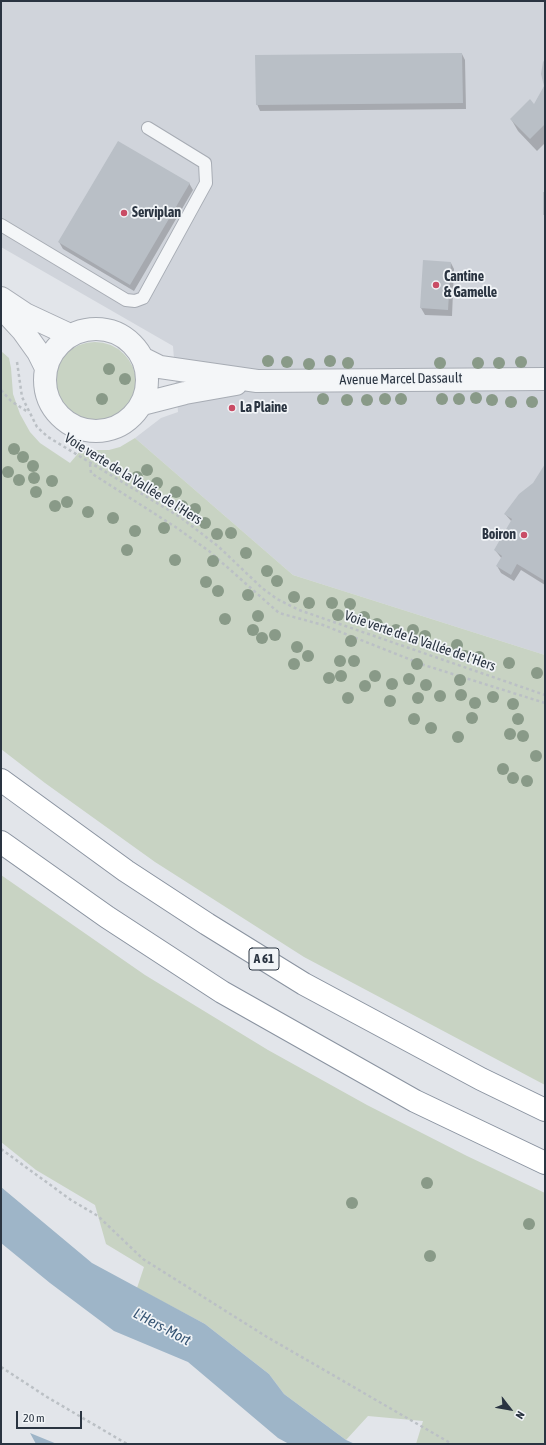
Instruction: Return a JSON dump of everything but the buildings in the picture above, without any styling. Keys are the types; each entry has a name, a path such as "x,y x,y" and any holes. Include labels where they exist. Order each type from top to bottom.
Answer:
{"highway":[{"name":"A 61","path":"1,780 126,871 207,924 304,984 481,1079 545,1110"},
{"path":"1,842 108,918 222,992 416,1101 545,1164"}],"street":[{"path":"1,298 26,314 70,335"},
{"path":"1,306 23,331 38,352 46,368"},
{"name":"Avenue Marcel Dassault","path":"88,329 106,330 123,336 136,348 142,358 148,377 142,404 132,417 113,428 103,432 86,431 71,426 57,415 48,401 44,384 46,368 51,355 59,344 70,335 88,329"},
{"name":"Avenue Marcel Dassault","path":"142,358 160,367 257,381 545,378"},
{"name":"Avenue Marcel Dassault","path":"142,404 185,393 257,381"}],"lane":[{"path":"1,225 126,300 135,301 143,298 206,183 205,162 148,128"}],"path":[{"name":"Voie verte de la Vallée de l'Hers","path":"14,356 17,363 22,397 37,427 48,437 90,464 180,517 219,547 262,588 277,599 299,610 545,694"},
{"path":"1,390 11,401 29,413"},
{"path":"90,464 91,473 177,528 209,551 279,613 323,626 424,665 545,704"},
{"path":"1,1149 71,1200 98,1216 143,1259 267,1337 452,1444"},
{"path":"1,1367 46,1397 127,1444"}],"shaded area":[{"path":"1,1 545,1 545,655 293,575 135,438 161,418 178,412 173,346 1,247"}],"green space":[{"path":"95,342 111,345 124,354 133,367 136,383 133,399 124,412 111,421 95,424 79,421 66,412 57,399 54,383 57,367 66,354 79,345"},
{"path":"1,351 9,358 13,394 20,414 30,432 40,443 70,463 81,450 109,450 120,447 135,438 293,575 545,655 545,1085 304,957 155,862 45,783 1,749"},
{"path":"1,875 145,975 268,1050 367,1105 467,1156 545,1193 545,1444 416,1444 423,1421 368,1416 346,1440 284,1394 269,1374 205,1324 137,1288 144,1267 106,1244 95,1205 36,1170 1,1142"}],"water":[{"name":"L'Hers-Mort","path":"1,1187 92,1263 205,1324 269,1374 284,1394 346,1440 355,1444 289,1444 278,1438 188,1362 114,1331 50,1283 1,1243"},
{"path":"30,1433 57,1444 36,1444"}],"place":[{"name":"Serviplan","path":"124,213"},
{"name":"Cantine & Gamelle","path":"436,285"},
{"name":"La Plaine","path":"232,408"},
{"name":"Boiron","path":"524,535"}]}
